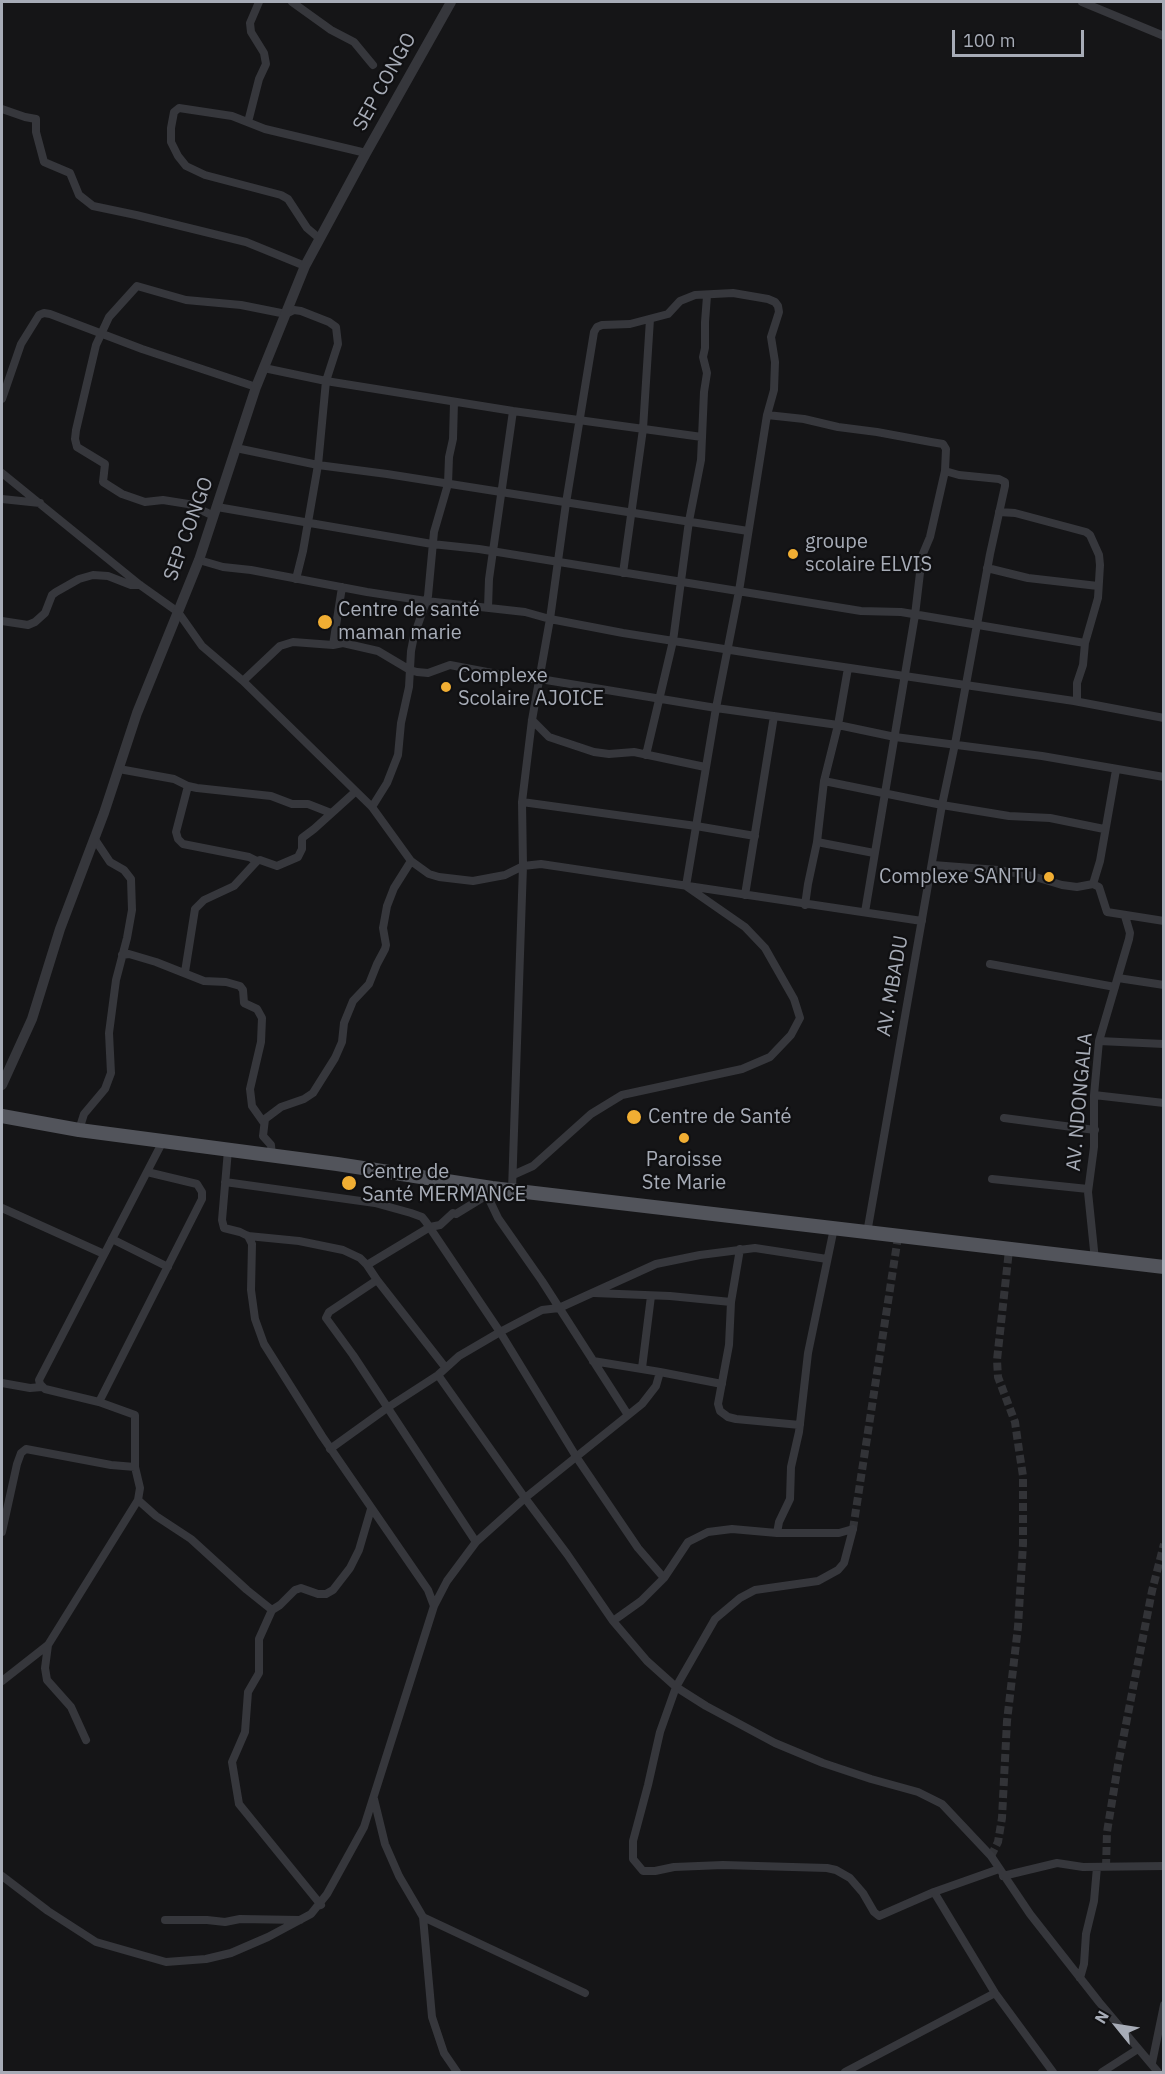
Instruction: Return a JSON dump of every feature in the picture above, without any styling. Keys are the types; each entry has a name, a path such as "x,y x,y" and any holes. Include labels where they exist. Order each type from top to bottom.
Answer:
{"main road":[{"path":"2,1116 80,1130 272,1156 490,1191 512,1190 1164,1267"}],"street":[{"path":"248,122 266,63 264,53 251,32 250,22 259,2"},
{"path":"292,2 331,30 354,42 373,65"},
{"name":"SEP CONGO","path":"2,1086 32,1019 60,929 119,769 137,713 199,560 256,387 305,266 451,2"},
{"path":"1082,2 1164,36"},
{"path":"320,239 307,228 288,199 281,195 205,175 192,170 181,161 171,142 172,117 179,108 232,116 265,129 366,153"},
{"path":"2,109 36,119 36,132 44,162 70,173 79,195 93,206 246,242 305,266"},
{"path":"296,579 308,521 318,465 326,381 338,344 336,327 301,311 294,310 286,314 241,305 186,300 137,286 109,316 100,333 89,368 75,439 77,447 105,465 103,482 122,495 145,502 163,500 216,512 308,521 432,544 479,549 861,611 891,611 1085,644"},
{"path":"512,1190 523,866 522,802 532,720 550,619 594,332 602,325 630,324 668,314 680,302 694,295 733,293 775,302 778,306 771,337 775,362 774,390 767,415 739,591 705,767 686,886"},
{"path":"646,755 673,641 689,521 701,460 706,373 703,357 707,296"},
{"path":"2,399 21,344 39,315 50,314 256,387"},
{"path":"623,573 643,429 650,319"},
{"path":"264,368 326,381 454,402 702,437"},
{"path":"372,807 394,769 398,755 401,723 409,687 414,636 426,601 432,544 448,484 454,402"},
{"path":"488,608 489,579 513,411"},
{"path":"767,415 804,419 838,428 877,432 941,444 946,449 945,471 930,537 922,556 915,615 865,912"},
{"path":"236,448 318,465 748,531"},
{"name":"AV. MBADU","path":"867,1233 942,805 1005,486 1003,480 945,471"},
{"path":"2,473 140,585 178,612 202,646 243,681 372,807 411,861 429,874 473,881 505,874 523,866 541,864 922,921"},
{"path":"2,499 40,503"},
{"path":"999,512 1015,513 1087,533 1093,540 1100,560 1098,598 1085,644 1083,665 1077,683 1077,698 1074,701"},
{"path":"199,560 223,567 426,601 525,612 550,619 673,641 1074,701 1164,718"},
{"path":"987,568 1028,578 1098,586"},
{"path":"2,621 28,625 36,622 45,613 50,598 56,592 79,579 93,575 108,576 131,585 140,585"},
{"path":"333,645 342,587"},
{"path":"243,681 280,646 294,642 333,645 343,643 378,651 410,670 428,673 450,665 524,679 540,679 716,708 838,725 895,737 1042,756 1164,777"},
{"path":"806,905 817,842 824,780 838,725 848,668"},
{"path":"745,895 774,716"},
{"path":"532,720 549,736 594,752 609,754 634,752 705,767"},
{"path":"119,769 174,779 188,786 277,797 292,804 308,804 331,813"},
{"path":"1093,884 1100,861 1116,770"},
{"path":"824,780 942,805 1009,816 1050,818 1104,829"},
{"path":"188,786 176,832 183,844 249,857 277,866 298,857 302,849 302,838 355,792"},
{"path":"522,802 754,836"},
{"path":"80,1130 84,1114 105,1089 111,1073 109,1033 116,980 132,910 131,879 124,870 110,862 94,838"},
{"path":"817,842 874,854"},
{"path":"185,972 195,909 204,900 234,886 257,861"},
{"path":"272,1156 271,1145 263,1136 265,1119 280,1107 304,1099 313,1093 335,1058 342,1042 344,1023 353,1001 369,984 376,964 385,949 383,928 387,906 394,888 411,861"},
{"path":"933,865 998,870 1032,876 1062,885 1093,884 1099,887 1105,910 1125,916 1164,921"},
{"path":"513,1175 533,1166 591,1114 622,1095 756,1065 770,1057 798,1026 800,1011 765,948 745,927 686,886"},
{"name":"AV. NDONGALA","path":"1095,1260 1088,1189 1095,1130 1094,1095 1099,1041 1130,933 1125,916"},
{"path":"122,955 143,958 204,981 226,982 240,986 243,990 244,1003 253,1006 262,1018 261,1042 252,1076 251,1099 252,1106 264,1123"},
{"path":"990,963 1115,987"},
{"path":"1118,978 1164,985"},
{"path":"1099,1041 1164,1044"},
{"path":"1094,1095 1164,1103"},
{"path":"1004,1118 1095,1130"},
{"path":"42,1387 39,1380 44,1369 163,1141"},
{"path":"228,1150 222,1226 226,1230 248,1236 299,1241 343,1250 360,1258 444,1368"},
{"path":"99,1402 202,1199 202,1192 197,1184 147,1172"},
{"path":"992,1179 1088,1189"},
{"path":"225,1182 375,1203 422,1217 500,1332 577,1458 638,1548 664,1578"},
{"path":"367,1265 430,1227 440,1225 453,1213 456,1214 490,1191 498,1218 628,1415"},
{"path":"2,1208 104,1254"},
{"path":"777,1533 779,1522 790,1499 791,1467 800,1425 808,1353 834,1228"},
{"path":"248,1236 252,1244 251,1290 255,1319 264,1344 330,1449 428,1590 434,1606"},
{"path":"112,1239 168,1267"},
{"path":"330,1449 387,1408 438,1376 459,1356 500,1332 542,1310 558,1308 656,1264 755,1248 827,1259"},
{"path":"740,1249 731,1302 729,1345 718,1404 720,1411 728,1417 800,1425"},
{"path":"376,1280 333,1308 326,1316 477,1542"},
{"path":"591,1293 731,1302"},
{"path":"642,1368 651,1296"},
{"path":"593,1360 722,1384"},
{"path":"2,1876 57,1917 96,1942 141,1957 166,1962 206,1959 231,1953 300,1920 321,1905 359,1836 374,1798 434,1606 447,1581 477,1542 525,1498 642,1404 656,1386 660,1372"},
{"path":"438,1376 613,1621 647,1661 676,1686 706,1706 775,1743 823,1763 931,1798 942,1804 991,1856 1030,1914 1158,2073"},
{"path":"2,1383 30,1388 42,1387 99,1402 135,1415 135,1467 140,1488 138,1500 48,1645 2,1681"},
{"path":"2,1532 17,1464 21,1453 26,1449 111,1465 135,1467"},
{"path":"138,1500 156,1516 191,1539 272,1610"},
{"path":"321,1905 239,1804 232,1762 245,1732 248,1692 259,1673 259,1639 272,1610 295,1590 301,1588 326,1594 342,1582 355,1559 371,1509"},
{"path":"613,1621 641,1601 664,1578 688,1542 708,1532 732,1529 777,1533 839,1533 854,1529 844,1563 838,1570 818,1581 755,1590 740,1598 715,1619 676,1686 660,1732 633,1841 633,1859 643,1871 723,1865 827,1868 840,1871 850,1878 879,1916 934,1892 1001,1872 1058,1863 1097,1867 1164,1866"},
{"path":"48,1645 45,1668 47,1680 71,1707 86,1740"},
{"path":"374,1798 385,1844 399,1876 423,1917 432,2017 444,2053 457,2073"},
{"path":"1080,1978 1084,1964 1086,1934 1094,1901 1097,1867"},
{"path":"934,1892 995,1993 1053,2073"},
{"path":"423,1917 585,1993"},
{"path":"165,1920 207,1920 225,1923 240,1919 300,1920"},
{"path":"845,2073 995,1993"},
{"path":"1152,2063 1164,2005"},
{"path":"1102,2073 1138,2049"}],"tunnel":[{"path":"853,1529 898,1237"},
{"path":"991,1856 998,1842 1002,1818 1007,1721 1018,1627 1023,1544 1023,1476 1015,1422 998,1377 997,1360 1009,1250"},
{"path":"1106,1867 1107,1832 1118,1765 1152,1591 1164,1544"}],"place":[{"name":"groupe scolaire ELVIS","path":"793,554"},
{"name":"Centre de santé maman marie","path":"325,622"},
{"name":"Complexe Scolaire AJOICE","path":"446,687"},
{"name":"Complexe SANTU","path":"1049,877"},
{"name":"Centre de Santé","path":"634,1117"},
{"name":"Paroisse Ste Marie","path":"684,1138"},
{"name":"Centre de Santé MERMANCE","path":"349,1183"}]}
